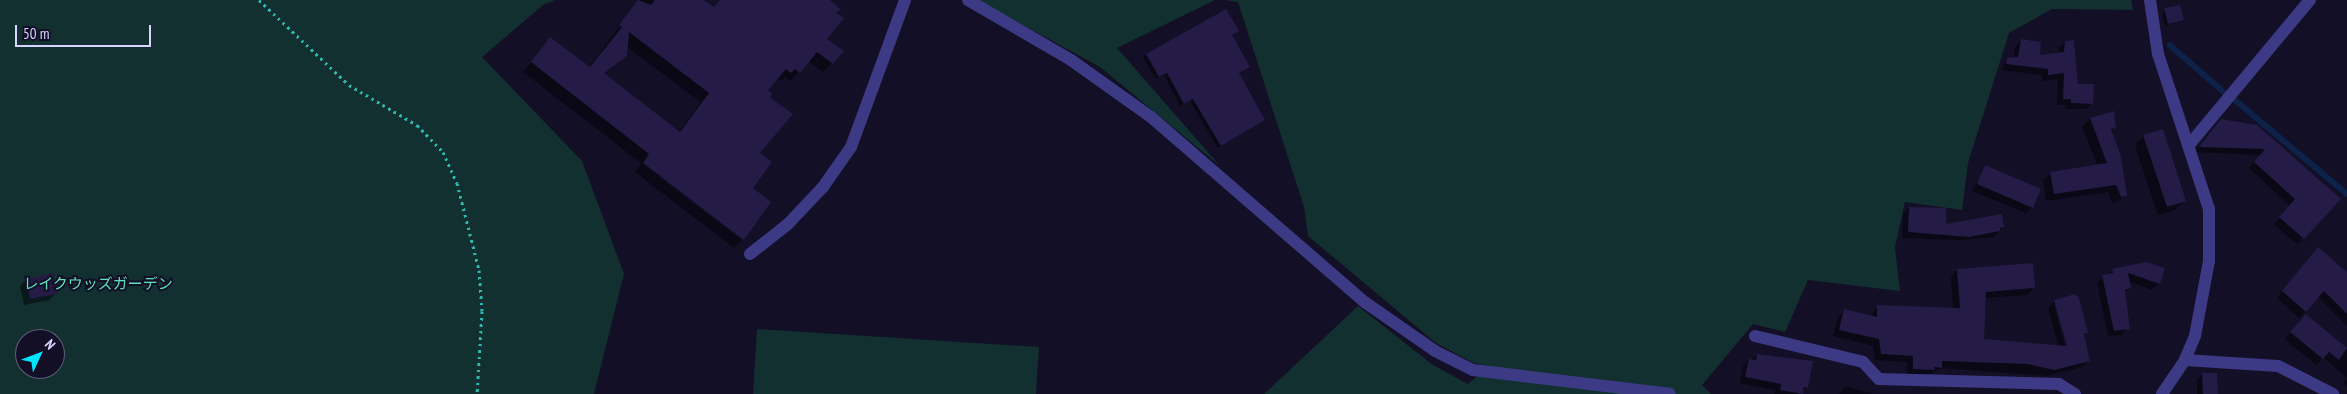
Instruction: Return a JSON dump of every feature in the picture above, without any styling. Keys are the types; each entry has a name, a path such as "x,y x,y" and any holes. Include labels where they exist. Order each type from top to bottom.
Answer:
{"street":[{"path":"750,254 788,224 823,187 851,147 905,0"},
{"path":"968,0 1071,60 1151,117 1366,303 1435,351 1473,370 1670,394"},
{"path":"2150,0 2158,54 2209,209 2209,261 2195,336 2185,360 2162,394"},
{"path":"2189,145 2310,0"},
{"path":"1755,336 1863,362 1879,379 2059,384 2075,394"},
{"path":"2185,360 2278,366 2333,394"}],"path":[{"path":"259,0 349,85 417,125 442,152 457,183 479,270 482,311 477,394"}],"green space":[{"name":"レイクウッズガーデン","path":"0,0 555,0 543,5 482,57 582,161 624,274 594,394 0,394"},
{"path":"977,0 1215,0 1117,48 1220,166 1100,67"},
{"path":"1224,0 2131,0 2133,10 2052,9 2009,33 1968,163 1962,210 1905,202 1895,247 1900,291 1808,280 1785,332 1753,324 1702,385 1711,394 1264,394 1358,306 1433,365 1468,384 1489,366 1474,363 1436,343 1308,236 1304,207 1238,2"},
{"path":"757,329 1039,347 1036,394 753,394"}],"building":[{"path":"638,0 651,5 655,0 703,0 714,7 720,0 830,0 841,9 836,13 844,18 827,39 844,51 833,64 817,52 800,73 795,69 791,73 786,69 768,90 773,94 769,97 793,114 760,153 772,162 753,188 771,202 744,240 643,163 649,154 531,62 550,37 590,67 622,27 619,25","holes":["629,32 709,93 680,132 604,73 627,56"]},
{"path":"2180,5 2184,20 2168,24 2164,8"},
{"path":"1226,9 1239,31 1232,35 1250,67 1239,73 1265,120 1221,146 1193,99 1184,104 1167,73 1159,77 1146,54"},
{"path":"2021,39 2041,42 2040,55 2064,52 2065,41 2074,40 2078,84 2094,84 2093,104 2071,103 2071,99 2063,99 2064,73 2048,75 2048,69 2006,64 2007,58 2018,57"},
{"path":"2114,111 2116,128 2111,129 2121,156 2127,196 2121,197 2116,185 2054,194 2050,172 2107,163 2090,118"},
{"path":"2221,119 2257,125 2341,199 2304,239 2279,217 2295,199 2254,162 2265,149 2199,147"},
{"path":"2163,129 2186,201 2167,207 2143,135"},
{"path":"1985,165 2041,189 2033,208 1977,184"},
{"path":"1909,207 1946,208 1946,224 2002,214 2004,227 2000,228 2000,231 1969,237 1908,232"},
{"path":"2318,247 2347,272 2347,314 2324,291 2306,312 2282,291"},
{"path":"2146,262 2165,268 2160,284 2128,273 2131,288 2125,290 2130,329 2114,331 2102,275 2113,273 2112,269"},
{"path":"2033,263 2035,288 1986,292 1984,339 2067,346 2054,300 2075,294 2079,298 2088,333 2084,334 2090,361 2054,370 2028,364 1942,361 1942,368 1934,367 1935,370 1913,369 1913,356 1881,354 1879,339 1839,330 1844,309 1877,317 1877,305 1960,308 1957,269"},
{"path":"53,273 57,294 30,299 26,279"},
{"path":"2306,314 2347,348 2339,360 2329,352 2323,359 2290,332"},
{"path":"1757,354 1813,361 1808,388 1804,387 1803,394 1780,390 1781,384 1745,377 1749,359 1756,360"},
{"path":"2202,373 2217,373 2218,394 2203,394"}],"waterway":[{"path":"2170,45 2223,91"},
{"path":"2233,98 2347,194"}]}
